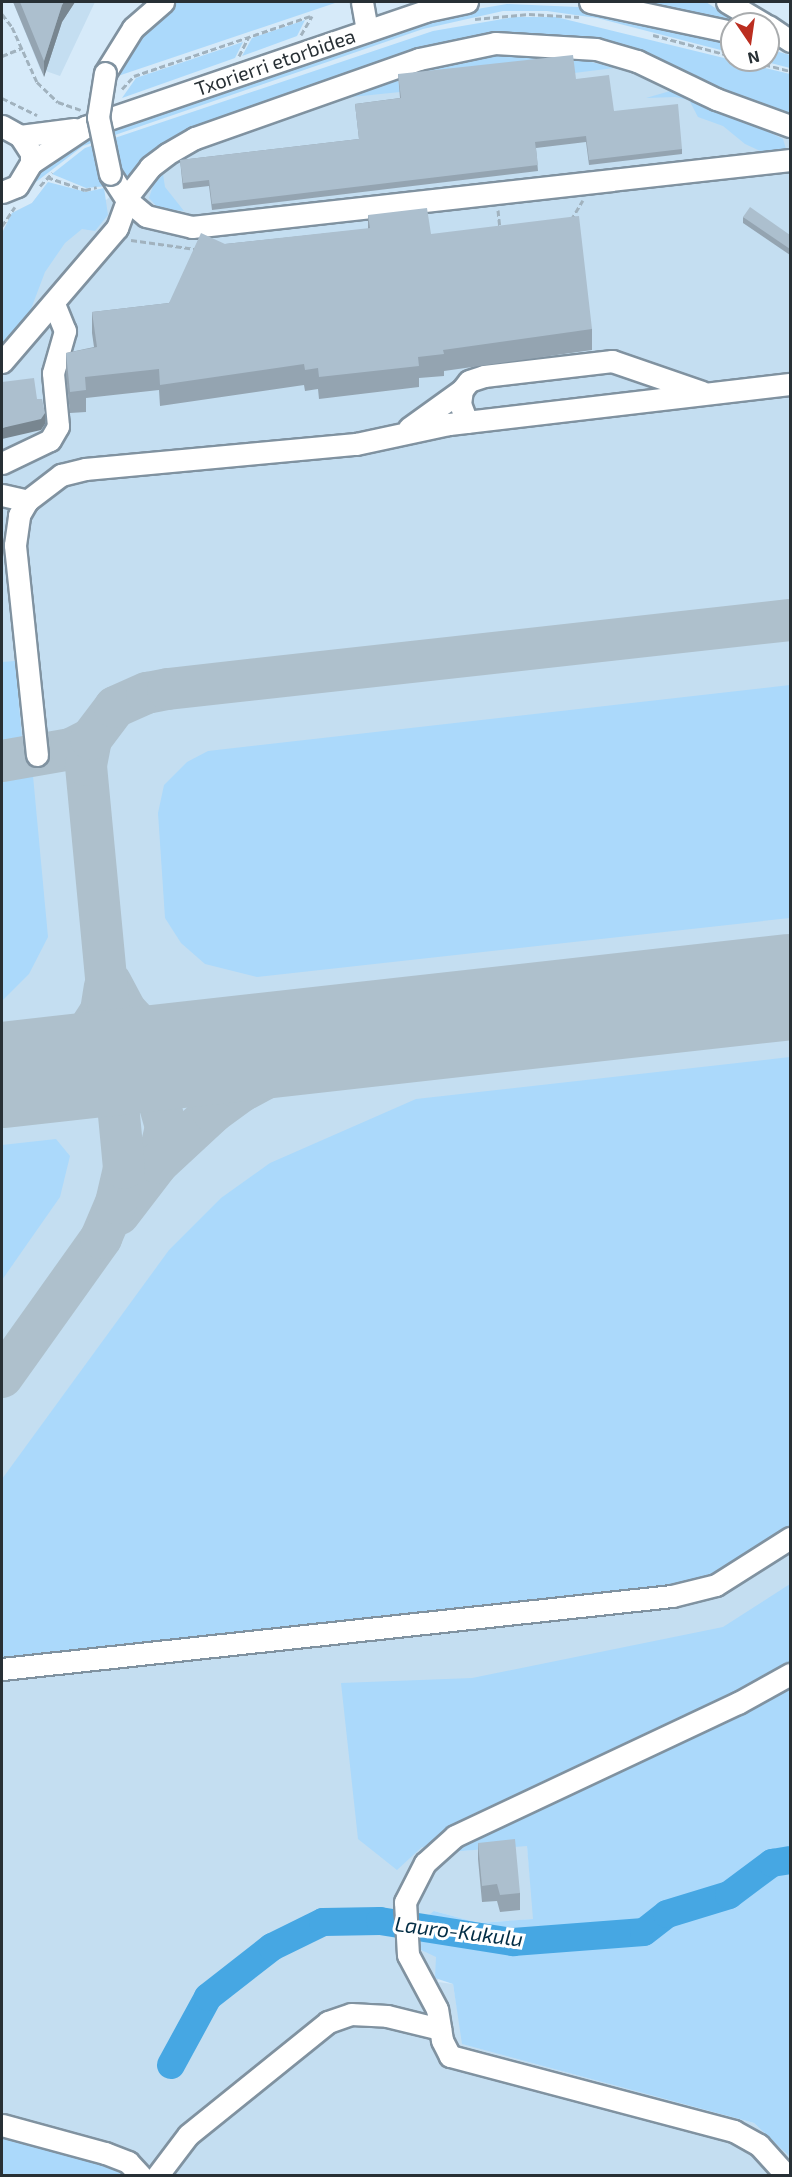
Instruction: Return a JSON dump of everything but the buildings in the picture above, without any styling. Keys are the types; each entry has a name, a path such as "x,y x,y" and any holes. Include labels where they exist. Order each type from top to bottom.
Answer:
{"street":[{"path":"163,2 133,28 105,73 98,117 110,174 127,200 146,216 192,227 790,160"},
{"path":"362,2 367,31"},
{"name":"Txorierri etorbidea","path":"7,128 85,119 367,31 425,10 467,2"},
{"path":"590,2 720,29"},
{"path":"727,2 744,12"},
{"path":"2,362 54,304 122,220 127,200 150,167 195,138 419,59 495,44 596,50 637,61 716,99 790,127"},
{"name":"Txorierri etorbidea","path":"4,197 22,180 31,163 85,119"},
{"name":"Txorierri etorbidea","path":"7,128 31,153 31,163"},
{"path":"146,216 150,167"},
{"path":"2,463 50,440 58,426 53,373 65,331 54,304"},
{"path":"400,435 462,390 469,381 484,376 612,361 709,394"},
{"path":"37,755 15,545 19,515 27,501 61,475 85,469 356,444 467,422 790,384"},
{"path":"462,390 460,404 467,422"},
{"path":"2,495 27,501"},
{"path":"2,1669 672,1596 716,1585 790,1538"},
{"path":"787,2175 759,2145 734,2131 466,2063 450,2056 440,2029 437,2009 406,1942 405,1902 425,1863 455,1836 738,1703 790,1674"},
{"path":"157,2175 188,2135 328,2022 351,2014 387,2016 440,2029"},
{"path":"2,2126 105,2153 129,2162 141,2175"}],"path":[{"path":"2,14 22,48 37,82 58,102 85,119"},
{"path":"119,95 134,76 312,16"},
{"path":"237,60 249,37"},
{"path":"2,56 22,48"}],"shaded area":[{"path":"13,2 95,2 60,76 40,69"},
{"path":"175,2 338,2 115,77 135,37"},
{"path":"644,2 706,2 721,12 720,19"},
{"path":"507,4 578,7 720,38 720,50 597,18 547,11 503,11 423,29 83,146 36,182 47,160 78,140 447,14"},
{"path":"514,17 556,17 720,57 720,72 780,72 790,74 790,121 635,54 520,35 203,126 168,140 127,184 86,188 52,174 85,148 433,31"},
{"path":"305,20 297,36 242,56 252,38"},
{"path":"548,37 790,121 790,1683 451,1852 527,1845 534,1919 479,1923 434,1911 438,1982 453,1984 463,2044 754,2123 790,2157 790,2175 2,2175 2,233 12,213 32,203 46,185 106,200 127,184 168,140 203,126 409,55"},
{"path":"243,42 235,58 122,98 136,78"},
{"path":"517,52 565,55 614,68 574,73 398,80 400,92 342,98 447,62"},
{"path":"780,52 790,55 790,68 780,65"},
{"path":"677,89 783,139 787,152 767,154 745,144 723,126 698,117 689,100 675,97 646,98"},
{"path":"169,162 163,174 165,187 184,211 158,208 149,198 158,171"},
{"path":"48,182 86,192 104,188 108,215 95,231 82,229 65,243 45,272 28,317 2,348 2,233 12,213 32,203"},
{"path":"15,661 23,750 2,753 2,662"},
{"path":"790,685 790,918 257,977 205,964 181,943 165,918 158,813 164,785 187,762 208,751"},
{"path":"32,765 48,937 29,974 2,1001 2,770"},
{"path":"790,1057 790,1525 737,1561 699,1580 671,1587 2,1659 2,1479 169,1250 221,1198 270,1163 416,1099"},
{"path":"56,1139 70,1156 60,1197 2,1280 2,1145"},
{"path":"790,1584 790,2157 754,2123 462,2044 453,1984 435,1978 436,1957 417,1948 417,1924 434,1911 479,1923 533,1919 527,1846 449,1852 422,1847 397,1870 358,1839 341,1683 472,1678 723,1627"},
{"path":"2,2134 100,2157 130,2176 2,2176"}],"waterway":[{"name":"Lauro-Kukulu","path":"171,2065 208,1997 272,1947 323,1922 380,1921 513,1942 644,1932 667,1914 729,1895 772,1863 790,1860"}],"taxiway":[{"path":"2,1377 101,1238 116,1203 124,1168 86,765 91,739 115,707 147,693 168,689 790,620"},
{"path":"2,761 71,749 91,739"},
{"path":"111,983 126,1011 152,1039 183,1052 218,1051"},
{"path":"27,1072 48,1066 81,1042 101,1011 105,987"},
{"path":"119,1214 158,1163 213,1112 242,1091 307,1056 407,1030"},
{"path":"98,1064 134,1075 158,1099 166,1127 158,1163"}],"runway":[{"path":"2,1075 790,987"}]}
